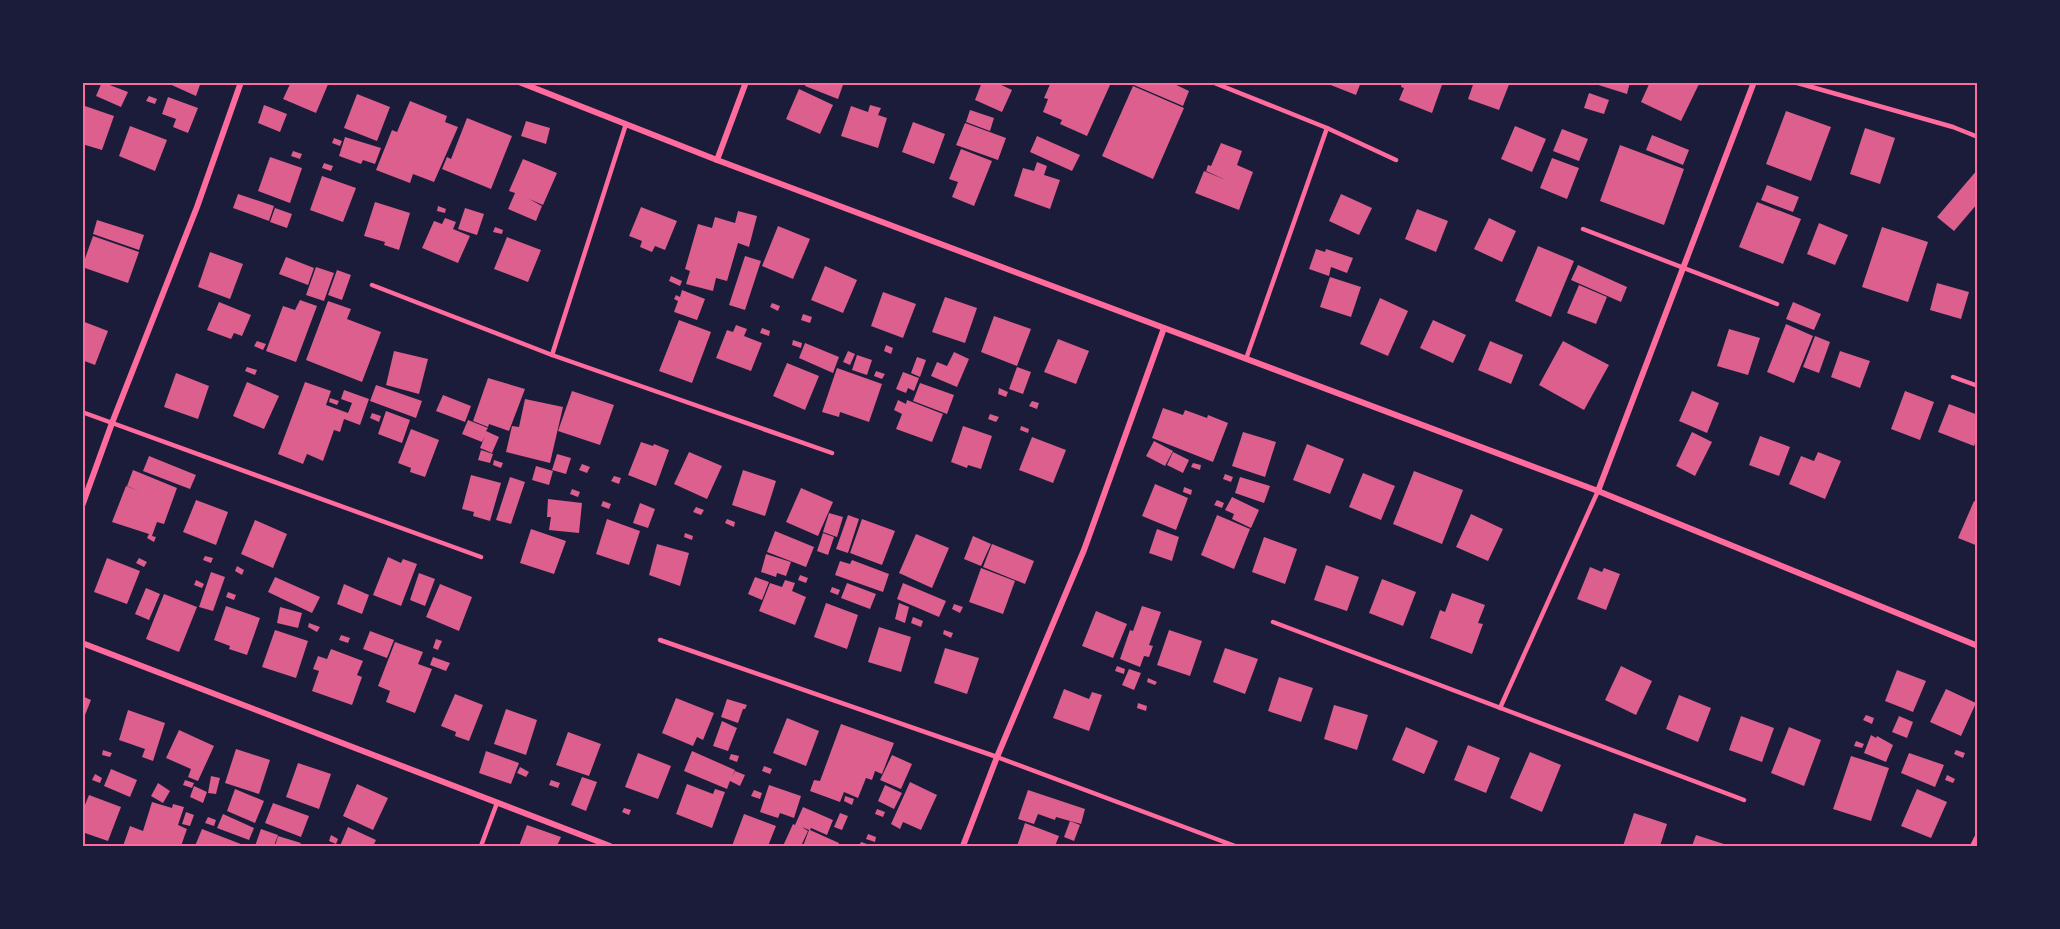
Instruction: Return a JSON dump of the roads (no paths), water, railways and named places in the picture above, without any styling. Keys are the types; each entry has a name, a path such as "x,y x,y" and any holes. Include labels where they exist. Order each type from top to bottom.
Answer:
{"street":[{"path":"82,506 241,82"},
{"path":"519,82 717,160 1598,491 1977,646"},
{"path":"717,160 746,82"},
{"path":"1598,491 1754,82"},
{"path":"963,846 997,758 1084,550 1164,328"},
{"path":"82,643 610,846"},
{"path":"1974,846 1977,836"}],"lane":[{"path":"1212,82 1327,128 1396,160"},
{"path":"1794,82 1953,127 1977,137"},
{"path":"552,355 626,124"},
{"path":"1246,359 1327,128"},
{"path":"1583,229 1777,304"},
{"path":"372,285 552,355 832,453"},
{"path":"1953,377 1977,386"},
{"path":"82,412 481,557"},
{"path":"1500,708 1598,491"},
{"path":"1273,622 1744,800"},
{"path":"660,640 997,758 1235,846"},
{"path":"482,846 497,803"}]}
